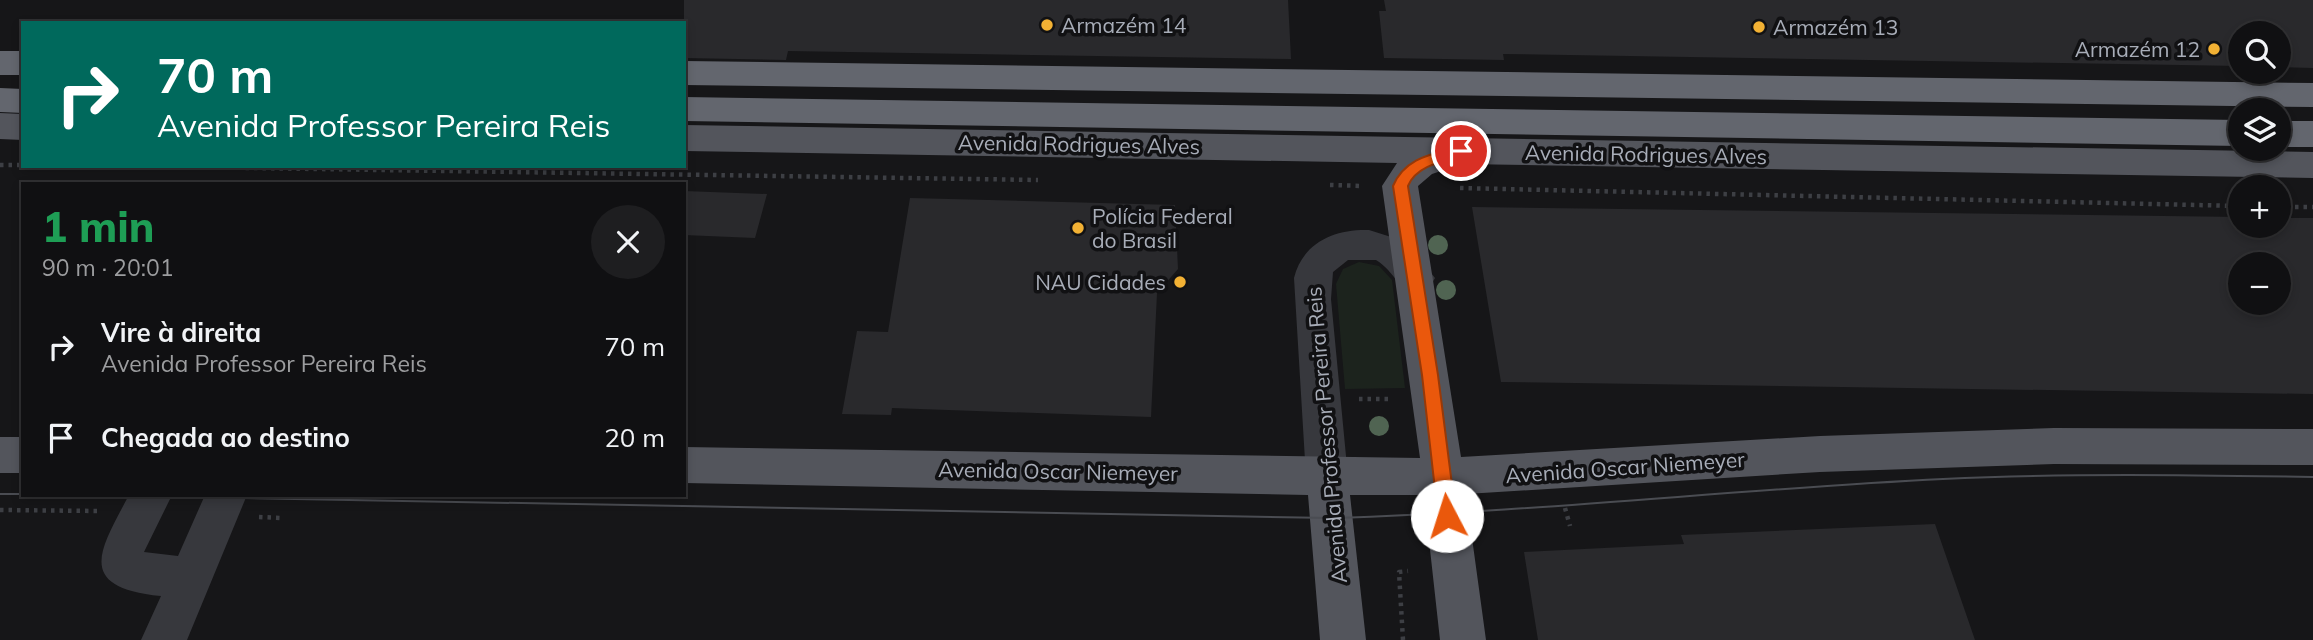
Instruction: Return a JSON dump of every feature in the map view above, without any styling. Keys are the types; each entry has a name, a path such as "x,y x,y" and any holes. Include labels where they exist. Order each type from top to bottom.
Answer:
{"highway":[{"path":"0,63 21,63"},
{"path":"686,73 2313,95"},
{"path":"0,100 21,101"},
{"name":"Avenida Rodrigues Alves","path":"686,109 2228,133"},
{"path":"2291,134 2313,134"}],"main road":[{"path":"0,127 21,127"},
{"name":"Avenida Rodrigues Alves","path":"686,138 2313,165"},
{"path":"1461,151 1417,165 1405,175 1400,186 1416,278 1464,640"},
{"name":"Avenida Oscar Niemeyer","path":"686,465 1327,477 1443,476 1526,474 1820,454 2017,447 2313,447"},
{"path":"0,455 21,455"},
{"name":"Avenida Professor Pereira Reis","path":"1327,477 1343,640"}],"lane":[{"name":"Avenida Professor Pereira Reis","path":"1327,477 1315,349 1312,299 1314,270 1328,254 1349,244 1360,244 1390,250 1403,260 1416,278"},
{"path":"150,497 122,551 121,563 129,569 149,573 191,577"},
{"path":"164,640 225,497"}],"path":[{"path":"0,164 21,165"},
{"path":"251,168 1051,180"},
{"path":"1323,184 2228,206"},
{"path":"2291,207 2313,207"},
{"path":"1350,398 1400,399"},
{"path":"1403,640 1399,572 1408,571"}],"shaded area":[{"path":"1359,262 1379,266 1392,280 1405,388 1345,389 1336,284 1343,269"}],"building":[{"name":"Armazém 14","path":"684,0 1288,0 1291,59 788,51 786,60 686,58"},
{"path":"1384,0 2313,0 2313,68 2291,67 2291,21 2228,21 2228,66 1503,54 1504,60 1384,58 1379,11 1386,11"},
{"path":"686,191 767,194 755,238 686,235"},
{"path":"910,198 1175,205 1178,269 1157,293 1151,417 892,408 891,415 842,414 857,331 888,332"},
{"path":"1472,207 2228,217 2228,238 2291,238 2291,218 2313,218 2313,394 1501,382"},
{"path":"1935,524 1975,640 1538,640 1524,552 1684,544 1681,535"}],"tram line":[{"path":"191,497 1331,518 1484,511 1790,488 1989,477 2313,477"},
{"path":"0,494 21,494"}],"place":[{"name":"Armazém 14","path":"1047,25"},
{"name":"Armazém 13","path":"1759,27"},
{"name":"Armazém 12","path":"2214,49"},
{"name":"Polícia Federal do Brasil","path":"1078,228"},
{"name":"NAU Cidades","path":"1180,282"}],"route":[{"path":"1447,516 1430,375 1400,186 1405,175 1417,165 1461,151"}]}
